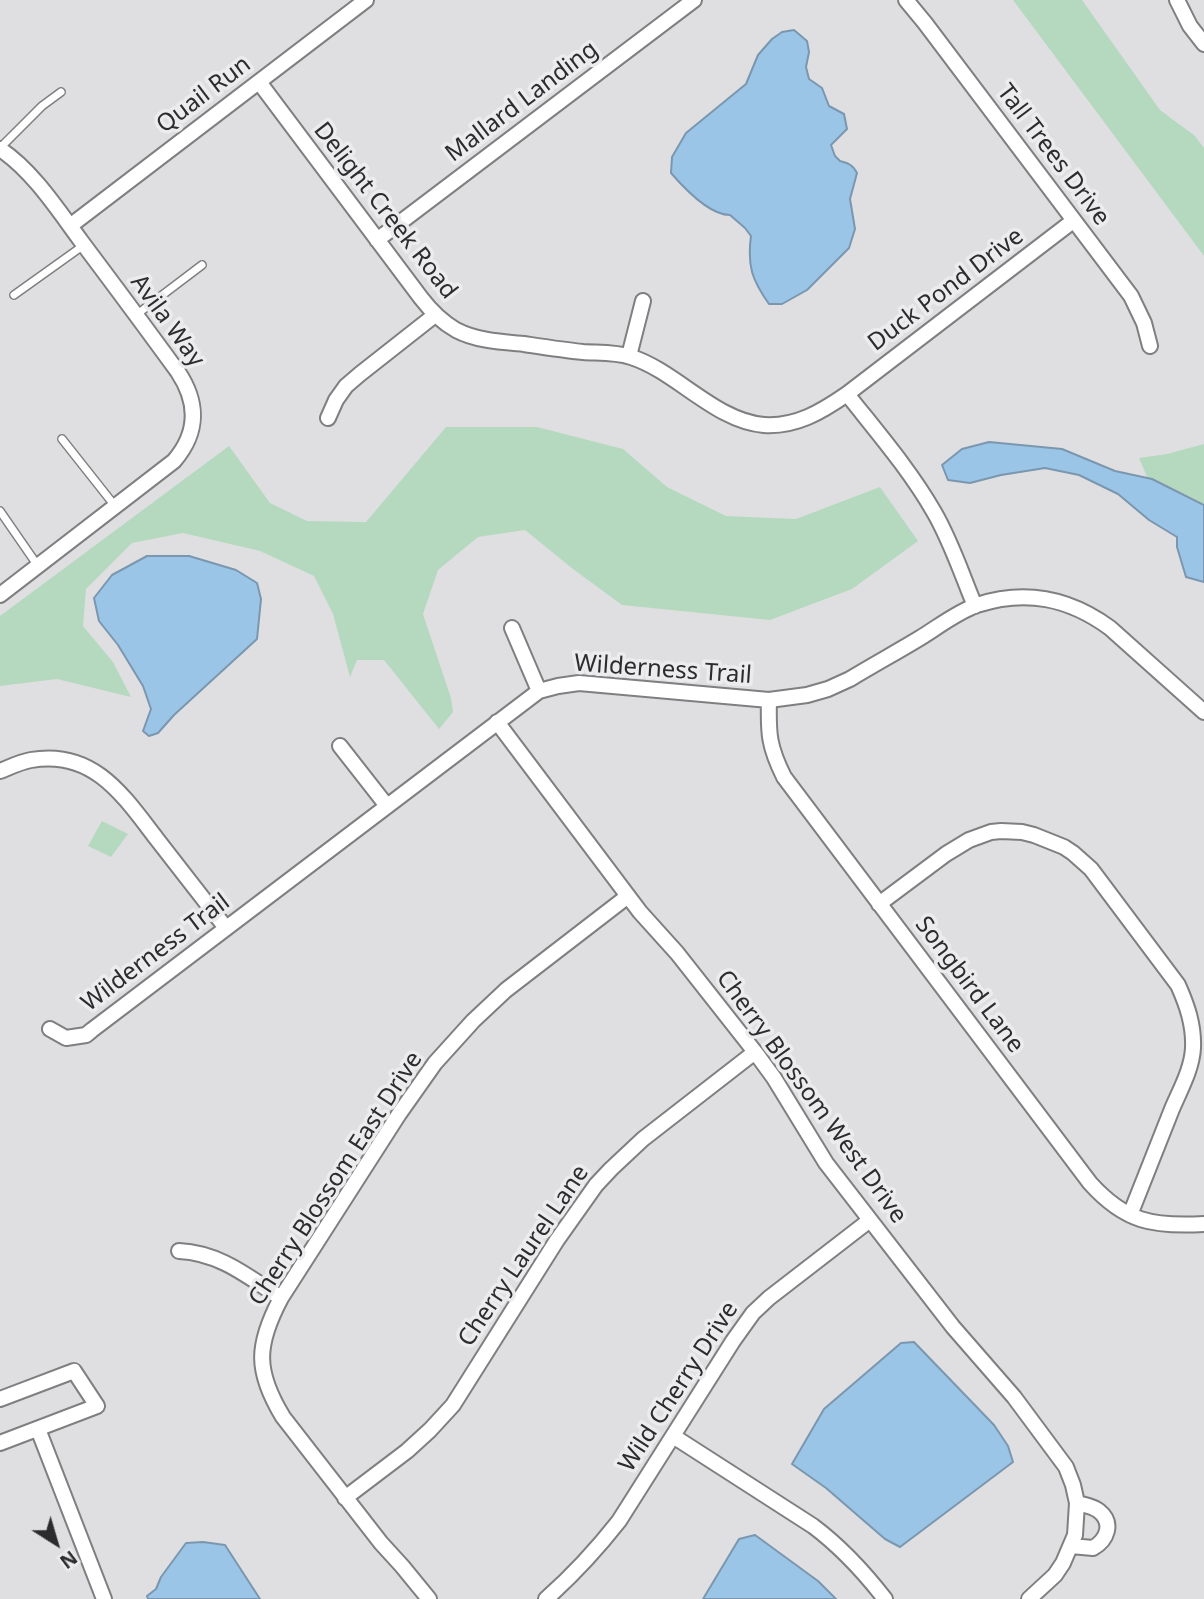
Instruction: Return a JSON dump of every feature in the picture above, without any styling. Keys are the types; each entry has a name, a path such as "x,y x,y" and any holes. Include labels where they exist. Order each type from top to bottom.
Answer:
{"street":[{"name":"Quail Run","path":"69,226 366,0"},
{"name":"Mallard Landing","path":"377,240 694,0"},
{"name":"Tall Trees Drive","path":"905,0 1131,296 1144,323 1150,346"},
{"path":"1177,0 1190,26 1204,44"},
{"name":"Delight Creek Road","path":"259,82 435,315 457,331 489,340 629,356 661,371 706,402 736,417 764,425 789,424 803,420 847,394"},
{"name":"Avila Way","path":"0,148 28,173 184,381 192,401 193,422 187,443 174,461 0,595"},
{"name":"Duck Pond Drive","path":"847,394 1073,221"},
{"path":"629,356 643,301"},
{"path":"328,418 346,386 435,315"},
{"path":"847,394 934,512 975,606"},
{"name":"Wilderness Trail","path":"50,1029 66,1038 86,1035 539,691 579,683 769,700 807,695 850,679 975,606 1001,599 1024,597 1060,602 1082,610 1110,628 1204,712"},
{"path":"512,628 539,691"},
{"name":"Songbird Lane","path":"769,700 771,745 785,778 1090,1183 1113,1206 1139,1219 1165,1224 1204,1224"},
{"name":"Cherry Blossom West Drive","path":"497,722 640,912 677,953 755,1052 826,1163 1066,1467 1077,1503 1074,1535 1055,1575 1029,1599"},
{"path":"340,746 387,806"},
{"path":"0,771 30,760 51,759 72,762 98,773 120,792 226,928"},
{"path":"879,904 958,846 991,832 1022,832 1043,837 1073,852 1091,869 1178,985 1187,1004 1192,1028 1193,1050 1190,1063 1129,1215"},
{"name":"Cherry Blossom East Drive","path":"429,1599 345,1498 283,1417 268,1389 262,1368 263,1343 268,1325 281,1298 399,1114 435,1063 506,989 628,896"},
{"name":"Cherry Laurel Lane","path":"345,1498 407,1451 453,1405 556,1240 596,1185 643,1139 755,1052"},
{"name":"Wild Cherry Drive","path":"546,1599 580,1567 619,1521 753,1313 870,1220"},
{"path":"178,1251 211,1256 281,1298"},
{"path":"0,1399 74,1371 97,1406 0,1443"},
{"path":"38,1429 104,1599"},
{"path":"673,1436 831,1539 885,1599"},
{"path":"1070,1546 1093,1548 1105,1539 1108,1530 1107,1522 1100,1511 1077,1503"}],"lane":[{"path":"0,148 42,106 61,92"},
{"path":"14,295 84,245"},
{"path":"136,315 202,264"},
{"path":"62,439 115,507"},
{"path":"0,511 38,566"}],"green space":[{"path":"1013,0 1082,0 1160,110 1195,136 1204,148 1204,256"},
{"path":"446,427 537,427 623,449 667,487 726,516 796,519 880,487 918,541 852,589 770,620 622,605 525,530 478,537 438,570 423,614 451,698 453,712 439,729 384,660 357,660 350,677 333,614 314,576 260,551 183,533 132,543 86,589 83,626 113,662 131,697 57,679 0,686 0,616 229,446 270,503 307,521 366,522"},
{"path":"1204,444 1204,530 1155,496 1139,458"},
{"path":"102,821 128,834 111,857 88,846"}],"water":[{"path":"794,30 807,41 809,52 806,67 809,79 822,88 829,106 844,114 847,129 831,145 835,156 852,166 857,173 850,199 855,229 849,248 807,290 782,304 769,304 752,272 751,236 730,215 714,211 683,186 671,173 672,157 686,133 746,84 758,55 772,39 782,32"},
{"path":"989,442 1062,449 1115,471 1152,479 1204,505 1204,582 1186,577 1177,547 1177,537 1149,520 1118,494 1079,475 1045,468 970,483 948,480 942,465 962,449"},
{"path":"147,556 189,556 236,570 257,583 261,599 257,639 158,733 149,736 143,731 151,709 143,686 118,645 99,621 94,598 112,575"},
{"path":"914,1342 994,1425 1008,1446 1013,1462 900,1547 885,1539 826,1488 792,1464 824,1409 901,1343"},
{"path":"755,1535 818,1581 836,1599 703,1599 739,1539"},
{"path":"186,1543 225,1545 260,1599 148,1599 147,1596 156,1589 161,1577"}]}
